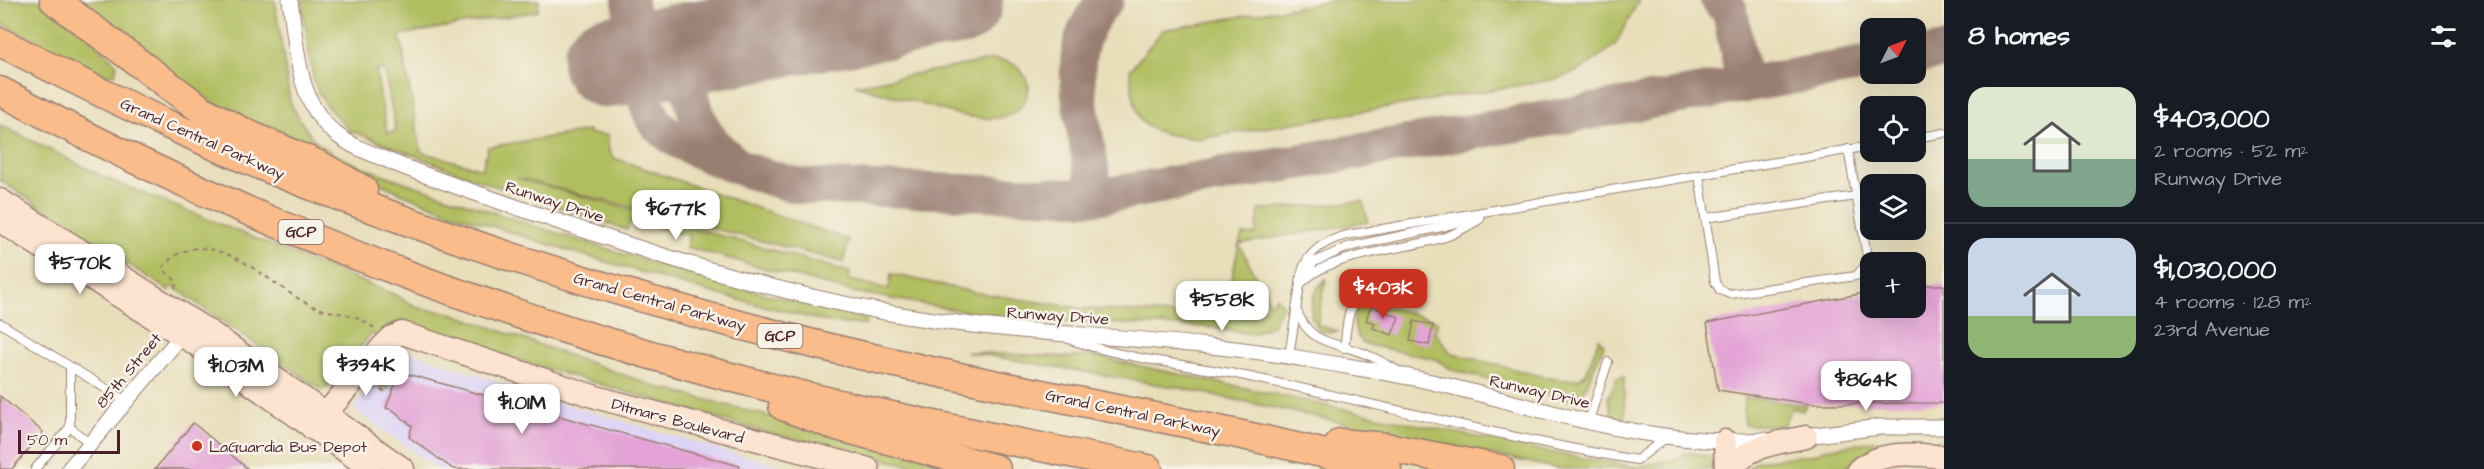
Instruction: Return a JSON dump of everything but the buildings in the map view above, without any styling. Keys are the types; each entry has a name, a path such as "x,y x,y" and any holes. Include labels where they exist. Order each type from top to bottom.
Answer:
{"highway":[{"path":"54,0 202,110 245,134 319,165 430,227"},
{"name":"Grand Central Parkway","path":"0,42 120,102 312,186 622,292 786,337 1387,469"},
{"name":"GCP","path":"0,91 159,170 324,242 511,311 654,356 846,405 1148,469"},
{"path":"654,356 833,425 996,469"},
{"path":"1235,434 1365,444 1500,469"}],"street":[{"name":"Runway Drive","path":"290,0 307,97 319,117 332,131 364,150 432,178 563,223 761,282 904,316 1052,334 1112,336 1289,356 1413,378 1667,437 1725,441 1806,437 1880,427 1944,427"},
{"path":"0,200 319,421 403,469"},
{"path":"0,221 187,329"},
{"name":"85th Street","path":"69,469 187,329"},
{"name":"Ditmars Boulevard","path":"385,336 408,334 599,398 868,469"},
{"path":"319,421 385,336"},
{"path":"319,421 371,469"},
{"path":"1735,469 1737,462 1747,453 1806,437"},
{"path":"1725,441 1726,469"},
{"path":"1859,469 1878,459 1895,455 1943,456"}],"lane":[{"path":"1926,136 1944,133"},
{"path":"1289,356 1303,265 1310,254 1336,238 1444,216 1498,210 1860,147"},
{"path":"1699,175 1715,282 1720,290 1730,294 1856,276 1865,266 1867,256 1848,149"},
{"path":"1705,218 1856,196"},
{"path":"1300,285 1314,262 1332,253 1446,226 1498,210"},
{"path":"1300,285 1310,274 1332,263 1449,236 1498,210"},
{"path":"1344,348 1350,307 1356,299 1377,287"},
{"path":"1296,307 1312,334 1321,340 1363,353 1413,378"},
{"path":"0,323 126,401"},
{"path":"1052,334 1102,351 1250,377 1559,447 1637,460 1667,437"},
{"path":"1589,420 1608,362"},
{"path":"35,469 70,427 70,367"},
{"path":"70,427 90,444"}],"path":[{"path":"174,290 177,282 162,268 177,253 189,249 220,252 248,264 310,305 360,316 385,336"}],"shaded area":[{"path":"402,349 557,402 724,451 796,469 438,469 353,409"}],"green space":[{"path":"0,0 38,0 90,38 117,65 115,74 106,75 0,23"},
{"path":"67,0 275,0 290,102 312,137 333,153 379,173 545,229 705,277 866,319 866,325 831,323 716,294 569,251 449,212 399,192 240,121"},
{"path":"301,0 539,0 538,11 400,35 421,152 482,169 488,147 589,131 589,134 607,135 609,151 614,158 849,240 843,262 517,178 850,272 849,280 889,289 891,274 978,293 1079,308 1224,318 1239,244 1270,304 1276,297 1283,305 1271,326 1251,334 1206,327 1049,321 968,312 853,292 686,247 689,236 631,220 627,230 478,180 349,130 325,104 314,83","holes":["384,69 396,131 387,133 376,71"]},
{"path":"1335,0 1639,0 1615,45 1581,70 1556,79 1198,139 1153,129 1144,124 1139,116 1132,90 1130,70 1163,30"},
{"path":"992,60 1005,61 1016,66 1027,80 1029,87 1024,103 1014,113 1000,118 968,116 855,85"},
{"path":"0,125 106,178 393,294 419,308 451,313 657,387 973,469 927,469 768,433 520,361 403,321 388,327 377,338 372,333 322,390 172,286 169,291 0,180"},
{"path":"1363,201 1368,222 1239,244 1242,235 1256,234 1259,210"},
{"path":"1326,279 1317,325 1338,331 1331,333 1319,331 1311,311 1317,290"},
{"path":"1371,302 1438,321 1435,332 1451,353 1549,378 1578,379 1586,374 1599,338 1604,345 1584,391 1575,402 1453,370 1435,359 1364,344 1355,330 1355,313 1361,304"},
{"path":"966,352 1093,356 1543,451 1637,467 1676,459 1687,452 1717,458 1718,469 1560,469 1180,388"},
{"path":"387,368 394,370 388,389 373,385"},
{"path":"1624,377 1625,421 1612,416 1608,398 1617,378"},
{"path":"1744,397 1806,405 1803,411 1792,408 1783,426 1744,425"},
{"path":"1874,441 1944,441 1944,446 1861,455 1843,469 1747,469 1757,461 1816,454 1825,449"}],"taxiway":[{"path":"630,0 641,80 655,122 665,132 700,152 745,170 801,186 1096,197 1860,65"},
{"path":"1096,197 1079,93 1078,61 1086,30 1106,0"},
{"path":"1718,0 1730,11 1744,85"},
{"path":"682,49 687,80 700,123 708,136 730,159"},
{"path":"1926,54 1944,51"}],"runway":[{"path":"608,62 957,0"}],"place":[{"name":"LaGuardia Bus Depot","path":"197,446"}]}
